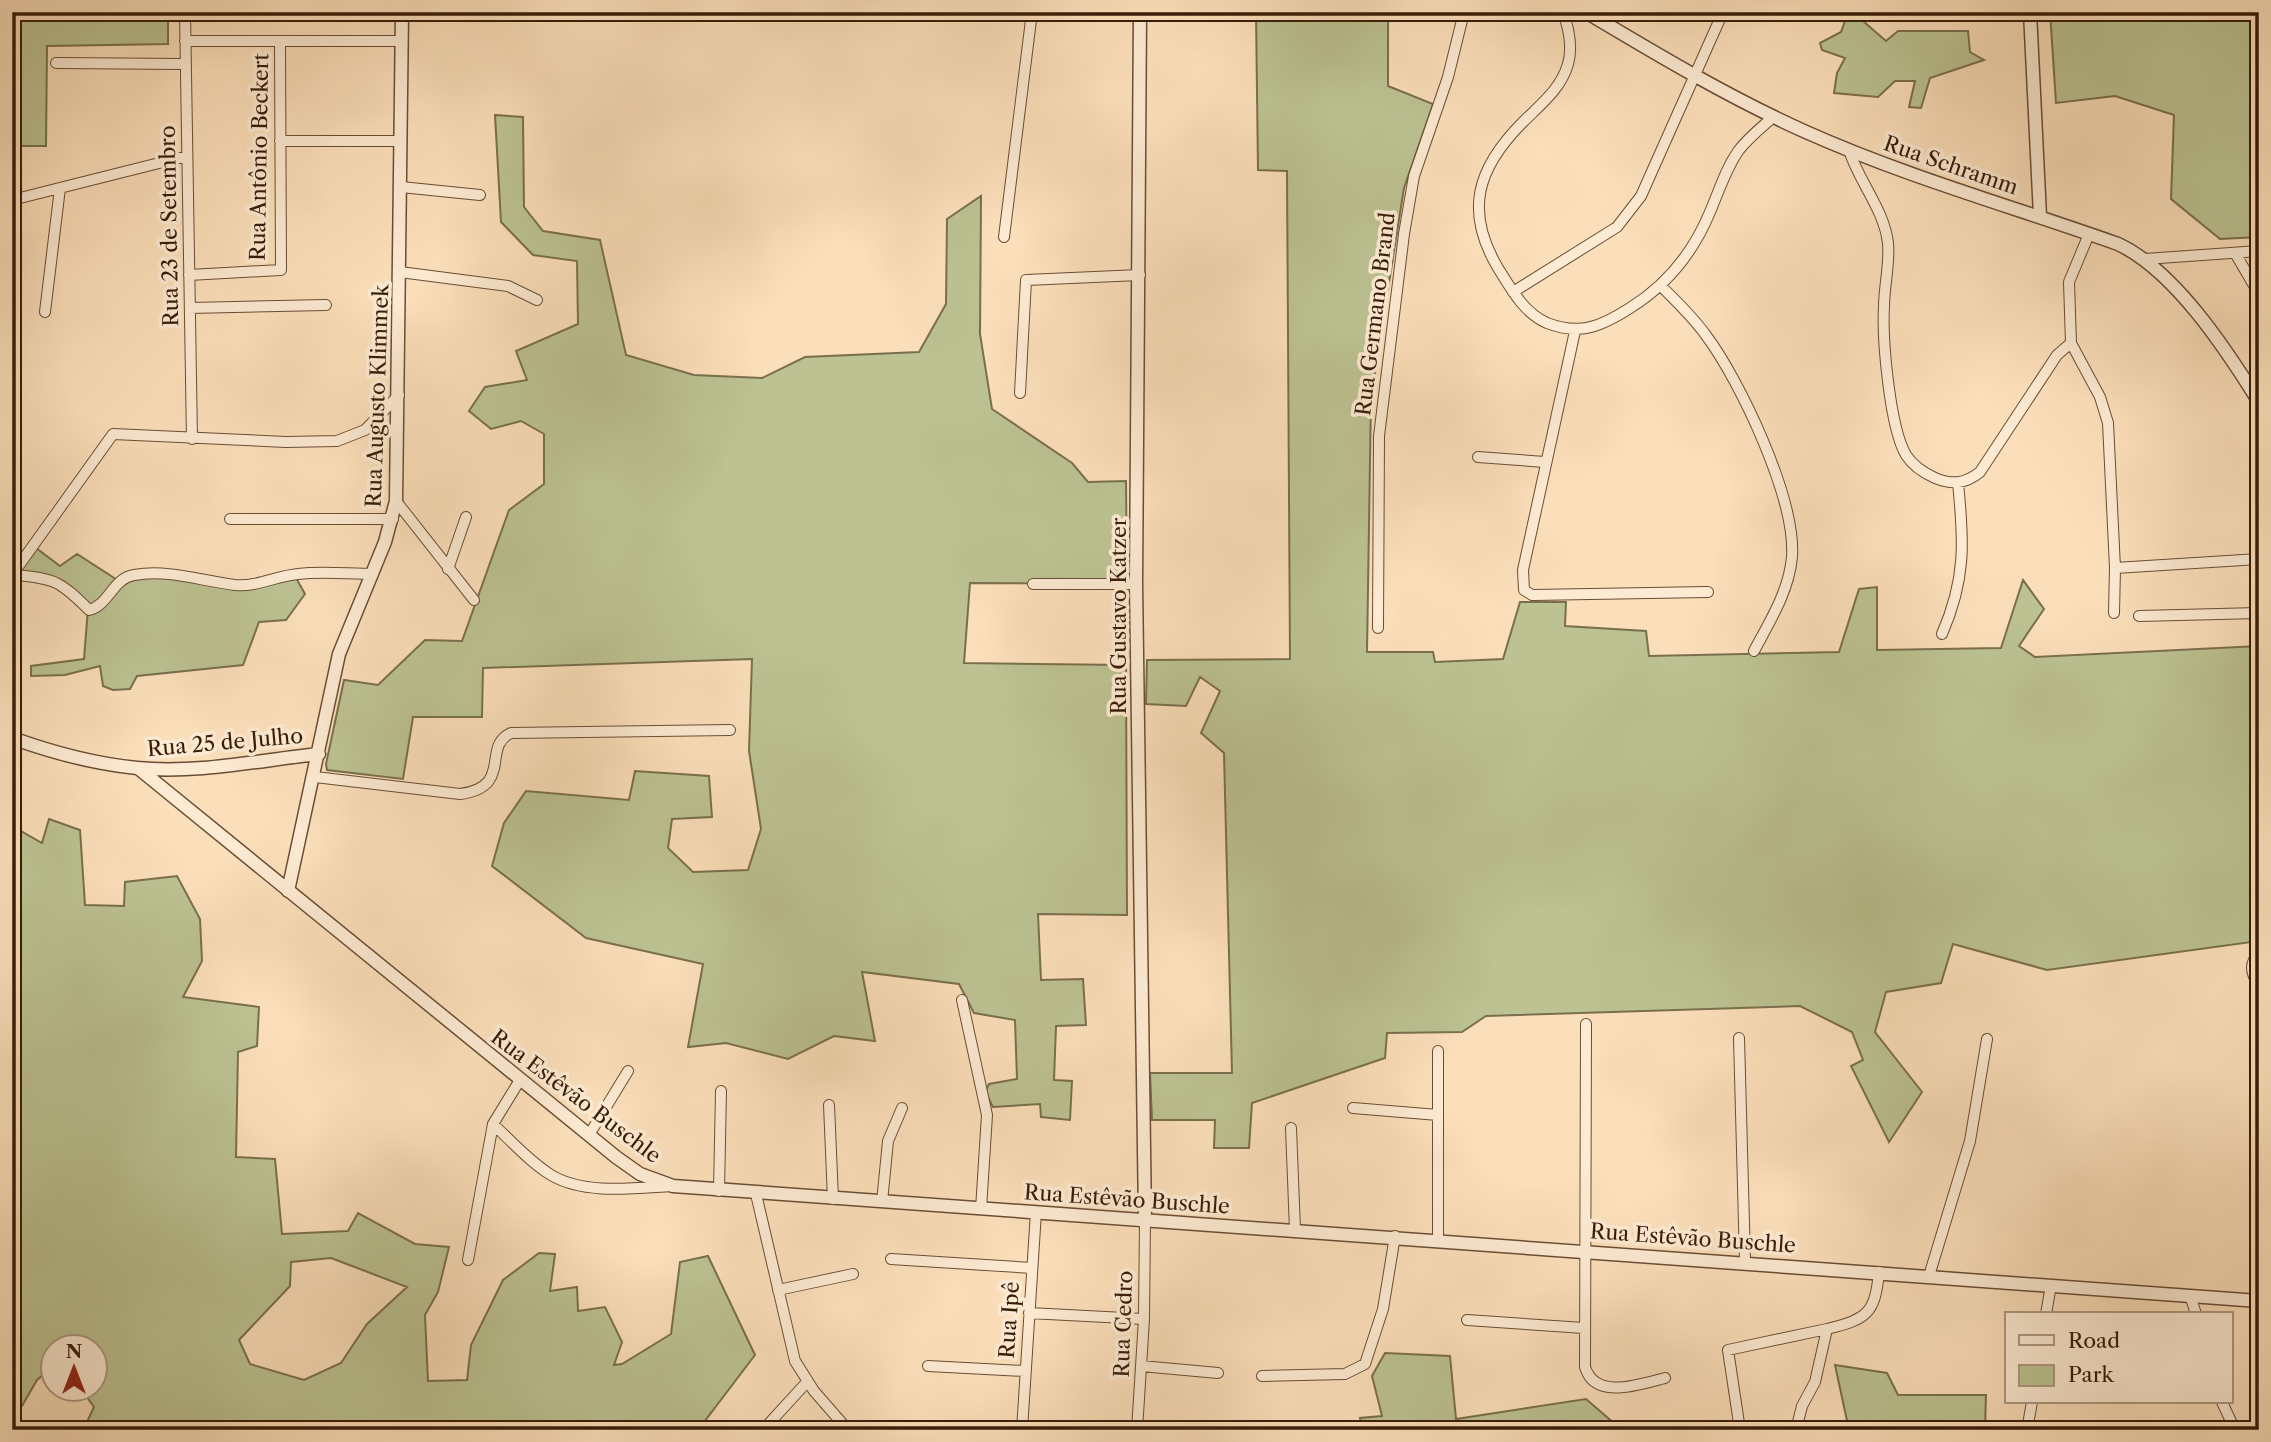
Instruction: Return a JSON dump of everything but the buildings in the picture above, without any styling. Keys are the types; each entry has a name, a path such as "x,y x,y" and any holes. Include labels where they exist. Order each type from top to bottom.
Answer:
{"street":[{"name":"Rua 23 de Setembro","path":"185,12 192,439"},
{"name":"Rua Augusto Klimmek","path":"288,891 315,778 339,654 373,574 393,519 396,502 402,12"},
{"path":"1004,237 1032,12"},
{"name":"Rua Gustavo Katzer","path":"1140,12 1136,584 1145,1219"},
{"name":"Rua Germano Brand","path":"1378,628 1379,436 1405,223 1414,176 1448,77 1464,12"},
{"path":"1563,12 1570,41 1568,65 1555,89 1503,145 1486,173 1478,198 1478,219 1484,239 1513,292 1536,318 1575,331 1590,329 1614,319 1661,286 1692,247 1735,157 1773,117"},
{"name":"Rua Schramm","path":"1586,12 1695,76 1773,117 1849,150 2040,216 2145,259 2178,292 2259,402"},
{"path":"1513,292 1625,219 1641,196 1723,12"},
{"path":"2030,12 2040,216"},
{"path":"185,41 402,41"},
{"name":"Rua Antônio Beckert","path":"189,275 281,270 280,41"},
{"path":"56,63 186,64"},
{"path":"279,141 401,141"},
{"path":"1849,150 1859,180 1883,221 1886,233 1888,256 1884,328 1898,435 1913,464 1932,477 1958,483 1973,477 1986,466 2051,364 2071,344"},
{"path":"12,200 187,156"},
{"path":"401,187 480,194"},
{"path":"45,312 60,188"},
{"path":"2088,234 2069,282 2071,344 2100,397 2108,423 2115,568 2114,613"},
{"path":"2145,259 2259,251"},
{"path":"2235,253 2259,294"},
{"path":"400,272 501,285 537,300"},
{"path":"1020,393 1026,280 1140,275"},
{"path":"1661,286 1706,335 1726,367 1761,439 1786,509 1792,543 1789,574 1775,611 1754,651"},
{"path":"190,308 326,305"},
{"path":"1575,331 1522,578 1524,590 1527,594 1708,592"},
{"path":"373,574 296,574 249,585 234,585 200,577 135,575 122,580 101,603 89,610 67,587 52,579 13,575 113,434 286,442 346,440 375,422 398,395"},
{"path":"1478,457 1545,462"},
{"path":"1942,634 1960,583 1961,522 1958,483"},
{"path":"396,502 474,600"},
{"path":"448,569 466,516"},
{"path":"230,519 393,519"},
{"path":"2115,568 2259,559"},
{"path":"1033,584 1136,584"},
{"path":"2139,616 2259,613"},
{"path":"315,778 460,794 482,789 489,783 501,740 511,733 730,730"},
{"name":"Rua 25 de Julho","path":"12,738 60,752 138,768 176,768 319,754"},
{"name":"Rua Estêvão Buschle","path":"138,768 589,1135 640,1174 673,1186 756,1194 1745,1261 2259,1301"},
{"path":"171,795 172,776 176,768"},
{"path":"2259,954 2253,960 2251,969 2259,985"},
{"path":"962,1000 987,1115 981,1209"},
{"path":"1586,1024 1585,1367 1592,1380 1615,1388 1665,1378"},
{"path":"1739,1038 1745,1261"},
{"path":"1929,1276 1970,1141 1987,1039"},
{"path":"1438,1051 1438,1240"},
{"path":"589,1135 628,1071"},
{"path":"468,1261 493,1125 520,1080"},
{"path":"719,1191 721,1091"},
{"path":"829,1105 833,1199"},
{"path":"882,1202 888,1141 902,1108"},
{"path":"1353,1108 1438,1115"},
{"path":"493,1125 542,1169 560,1180 607,1187 673,1186"},
{"path":"1291,1128 1295,1230"},
{"path":"756,1194 789,1342 807,1382 848,1430"},
{"name":"Rua Ipê","path":"1022,1430 1036,1212"},
{"name":"Rua Cedro","path":"1137,1430 1144,1319 1145,1219"},
{"path":"1262,1376 1346,1374 1365,1364 1388,1286 1395,1236"},
{"path":"891,1259 1032,1268"},
{"path":"1740,1430 1728,1350 1855,1321 1870,1312 1877,1296 1879,1272"},
{"path":"778,1290 853,1274"},
{"path":"2046,1312 2051,1285"},
{"path":"2190,1296 2195,1312"},
{"path":"1029,1313 1144,1319"},
{"path":"1468,1320 1584,1328"},
{"path":"1796,1430 1802,1406 1815,1382 1827,1329"},
{"path":"928,1366 1025,1371"},
{"path":"1141,1366 1217,1373"},
{"path":"764,1430 807,1382"},
{"path":"2027,1430 2032,1404"},
{"path":"2223,1404 2235,1430"}],"green space":[{"path":"12,12 168,12 168,44 47,46 46,146 17,146"},
{"path":"1256,12 1388,12 1388,86 1433,104 1404,188 1371,397 1367,652 1433,652 1435,662 1503,659 1520,602 1566,602 1565,626 1646,631 1649,656 1839,652 1859,589 1877,587 1877,650 2001,648 2023,580 2044,609 2019,646 2035,657 2259,646 2259,941 2047,970 1953,944 1941,983 1886,992 1875,1032 1922,1092 1889,1142 1851,1066 1863,1060 1852,1032 1800,1006 1486,1016 1462,1032 1387,1033 1385,1058 1252,1103 1249,1148 1214,1148 1215,1120 1152,1120 1150,1073 1232,1073 1224,753 1201,733 1220,691 1200,677 1186,706 1146,704 1147,660 1290,659 1287,171 1258,170"},
{"path":"2050,12 2259,12 2259,237 2220,239 2171,199 2174,115 2115,96 2056,103"},
{"path":"1845,21 1863,21 1886,41 1898,31 1968,31 1970,52 1984,60 1930,78 1921,108 1909,107 1915,81 1895,81 1878,97 1834,93 1837,73 1845,58 1822,50 1820,43 1841,32"},
{"path":"495,115 523,117 524,207 543,231 600,240 626,355 694,375 762,378 805,357 919,352 946,304 947,219 981,196 980,334 992,409 1072,463 1088,482 1126,481 1127,584 970,583 964,663 1126,665 1127,915 1038,914 1041,980 1083,979 1086,1025 1056,1026 1054,1080 1072,1081 1070,1120 1041,1117 1040,1104 993,1107 985,1092 989,1084 1017,1079 1015,1020 974,1013 959,984 862,972 875,1041 834,1036 788,1059 726,1043 688,1047 703,964 586,938 492,866 504,823 526,791 629,800 635,771 709,776 712,817 672,819 668,848 693,872 748,870 761,829 749,751 752,659 483,668 482,717 413,717 403,779 327,770 344,680 378,685 425,640 462,641 509,510 544,484 544,434 521,421 491,429 469,411 485,387 527,380 516,351 578,324 577,261 533,255 501,222"},
{"path":"36,548 60,566 77,554 122,583 152,576 234,587 295,576 305,594 286,620 259,622 243,665 137,676 130,689 113,690 103,686 100,666 65,675 31,676 31,666 84,659 88,608 58,581 42,575 19,573"},
{"path":"49,819 80,830 85,905 124,906 125,882 177,876 200,919 202,961 183,997 259,1007 257,1046 238,1052 236,1157 275,1159 282,1234 348,1231 358,1213 415,1244 449,1247 438,1292 425,1315 428,1381 467,1380 471,1345 503,1280 539,1253 555,1254 550,1291 577,1287 578,1311 605,1307 622,1342 614,1365 622,1364 671,1334 680,1262 708,1256 755,1355 698,1430 73,1430 87,1422 94,1407 92,1404 108,1404 108,1334 38,1334 38,1379 22,1406 12,1407 12,826 42,843","holes":["331,1258 407,1287 367,1324 341,1363 304,1380 250,1364 239,1340 290,1286 291,1262"]},
{"path":"1385,1353 1450,1356 1456,1419 1586,1399 1622,1430 1362,1430 1360,1418 1382,1416 1372,1376"},
{"path":"1835,1365 1887,1373 1898,1395 1986,1395 1985,1430 1849,1430"}]}
